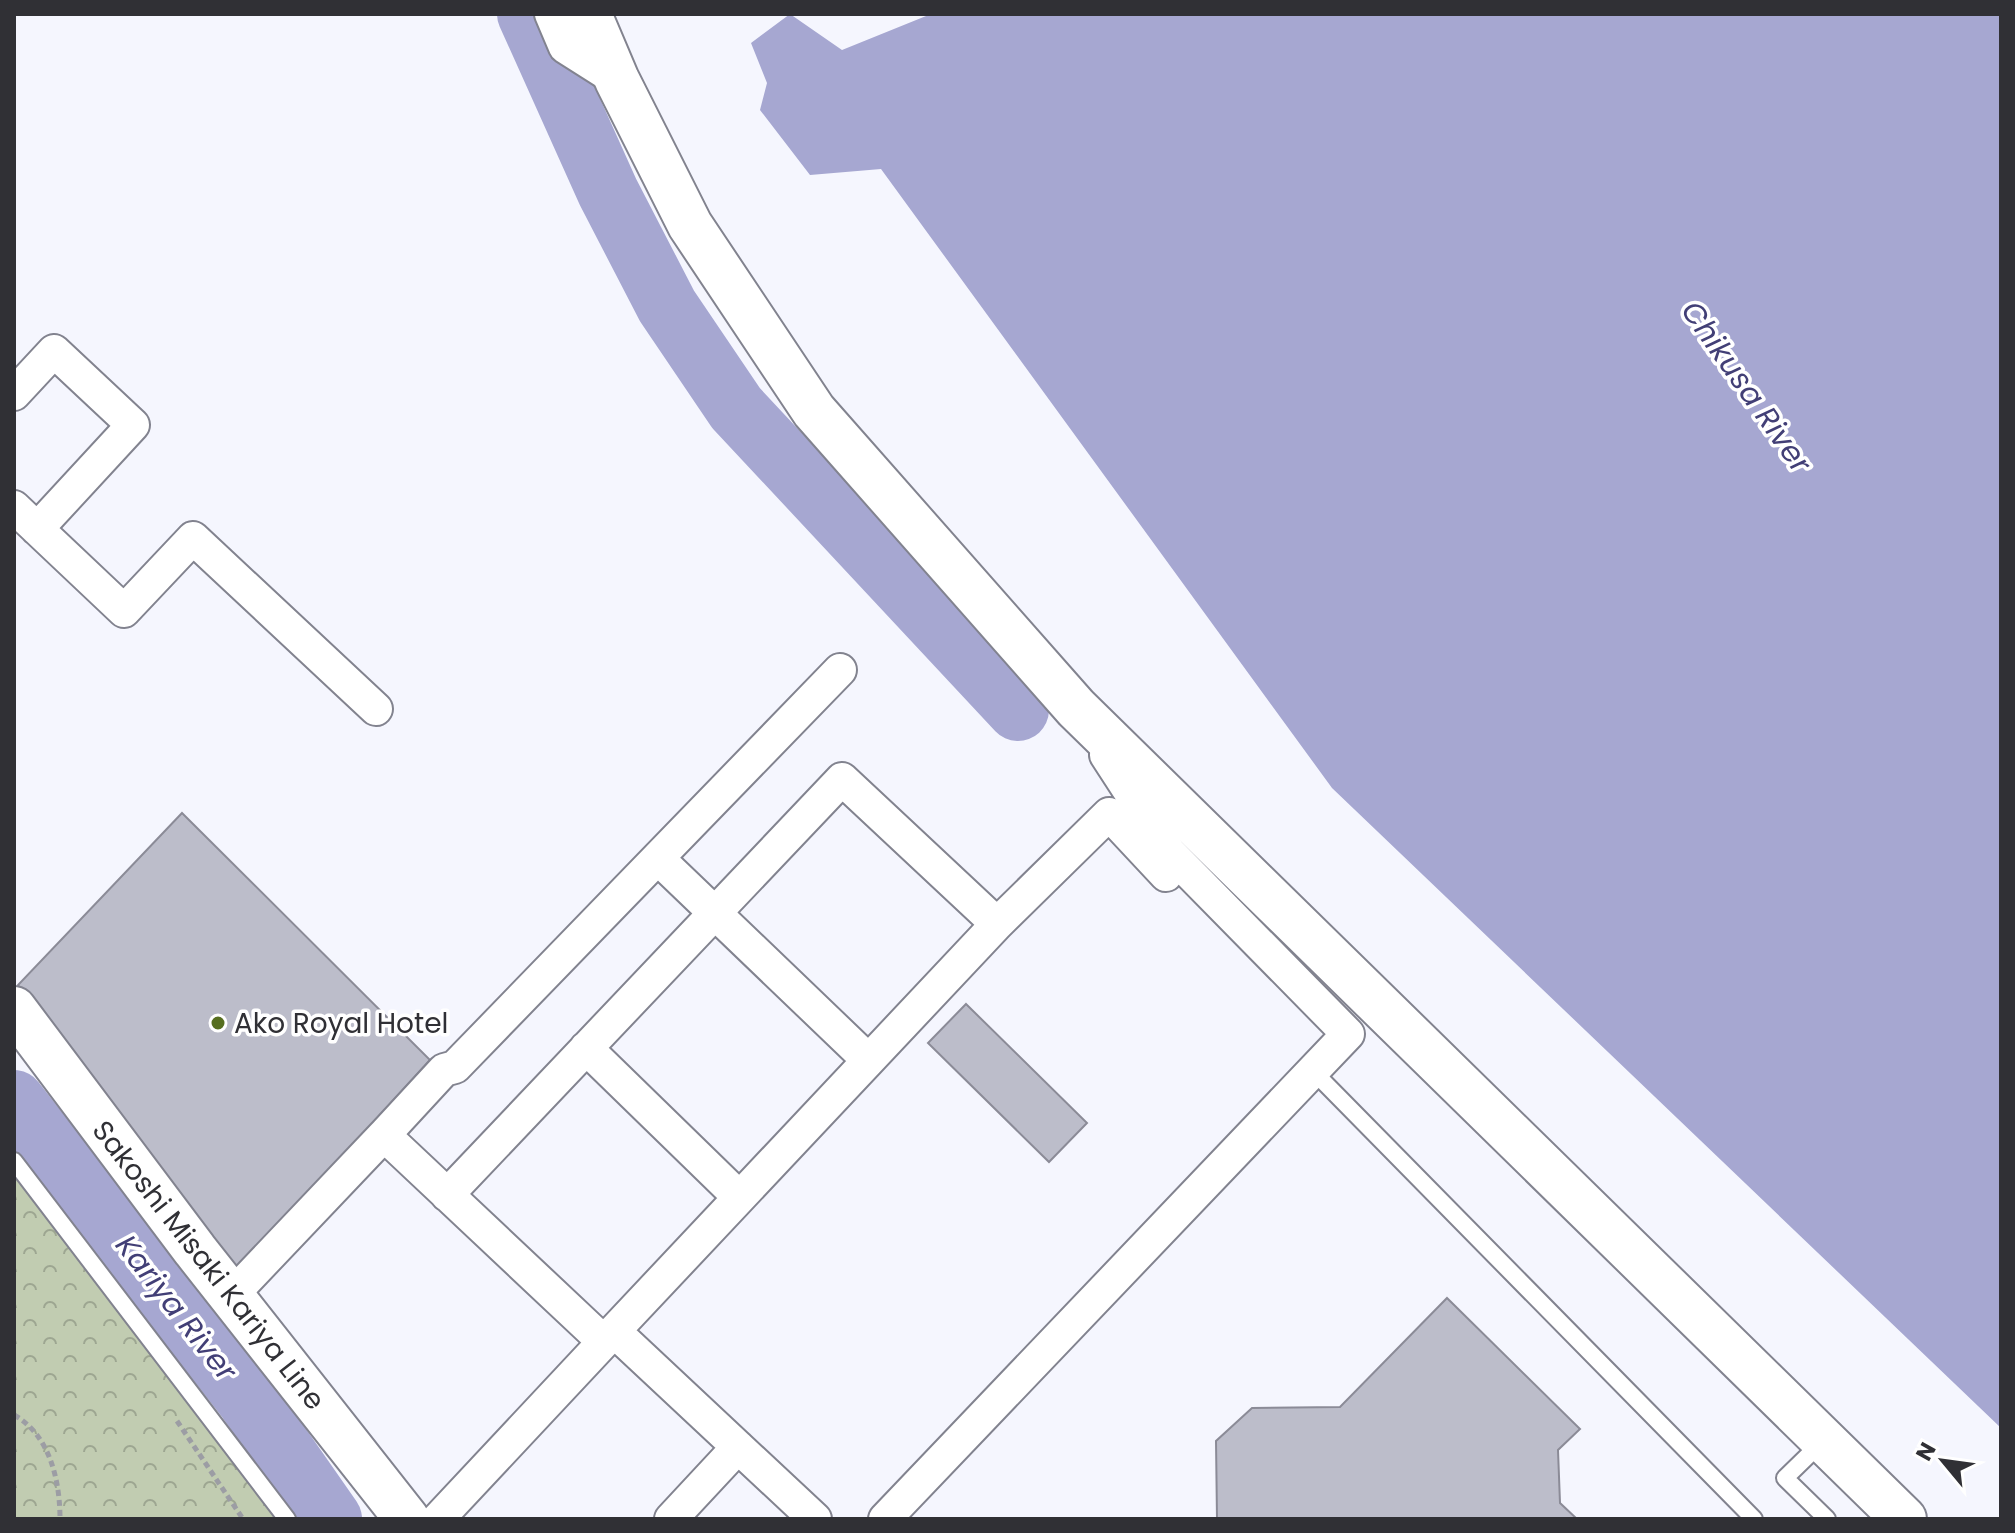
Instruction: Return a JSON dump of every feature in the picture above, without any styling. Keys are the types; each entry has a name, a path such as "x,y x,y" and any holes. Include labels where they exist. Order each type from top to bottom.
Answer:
{"street":[{"path":"551,14 565,47 617,80"},
{"path":"589,14 617,80 690,225 814,411 1076,708 1904,1519"},
{"path":"14,394 54,351 133,425 26,518 124,611 193,538 376,709"},
{"path":"231,1296 444,1070 455,1067 466,1056 840,670"},
{"path":"885,1519 1348,1034 1169,852 1076,708"},
{"path":"447,1195 842,779 997,924"},
{"path":"438,1519 867,1059 1109,814 1228,936 1250,933"},
{"path":"670,870 867,1059"},
{"name":"Sakoshi Misaki Kariya Line","path":"14,1009 231,1296 407,1519"},
{"path":"586,1048 739,1197"},
{"path":"384,1135 447,1195 738,1447 815,1519"},
{"path":"671,1519 738,1447"}],"lane":[{"path":"1313,1071 1754,1519"},
{"path":"14,1161 287,1519"},
{"path":"1823,1441 1785,1478 1827,1519"}],"path":[{"path":"14,1415 40,1439 50,1459 58,1480 60,1519"}],"green space":[{"path":"14,1147 297,1519 14,1519"}],"water":[{"name":"Chikusa River","path":"790,14 842,50 931,14 2001,14 2001,1428 1332,788 881,169 810,175 760,110 767,83 751,43"}],"building":[{"name":"Ako Royal Hotel","path":"182,813 430,1060 233,1277 18,985"},
{"path":"966,1004 1087,1123 1049,1162 928,1043"},
{"path":"1447,1298 1580,1429 1558,1450 1560,1503 1577,1519 1217,1519 1216,1441 1252,1408 1340,1407"}],"waterway":[{"path":"528,14 608,192 667,306 736,408 1018,710"},
{"name":"Kariya River","path":"14,1101 248,1400 331,1519"}],"place":[{"name":"Ako Royal Hotel","path":"218,1023"}]}
